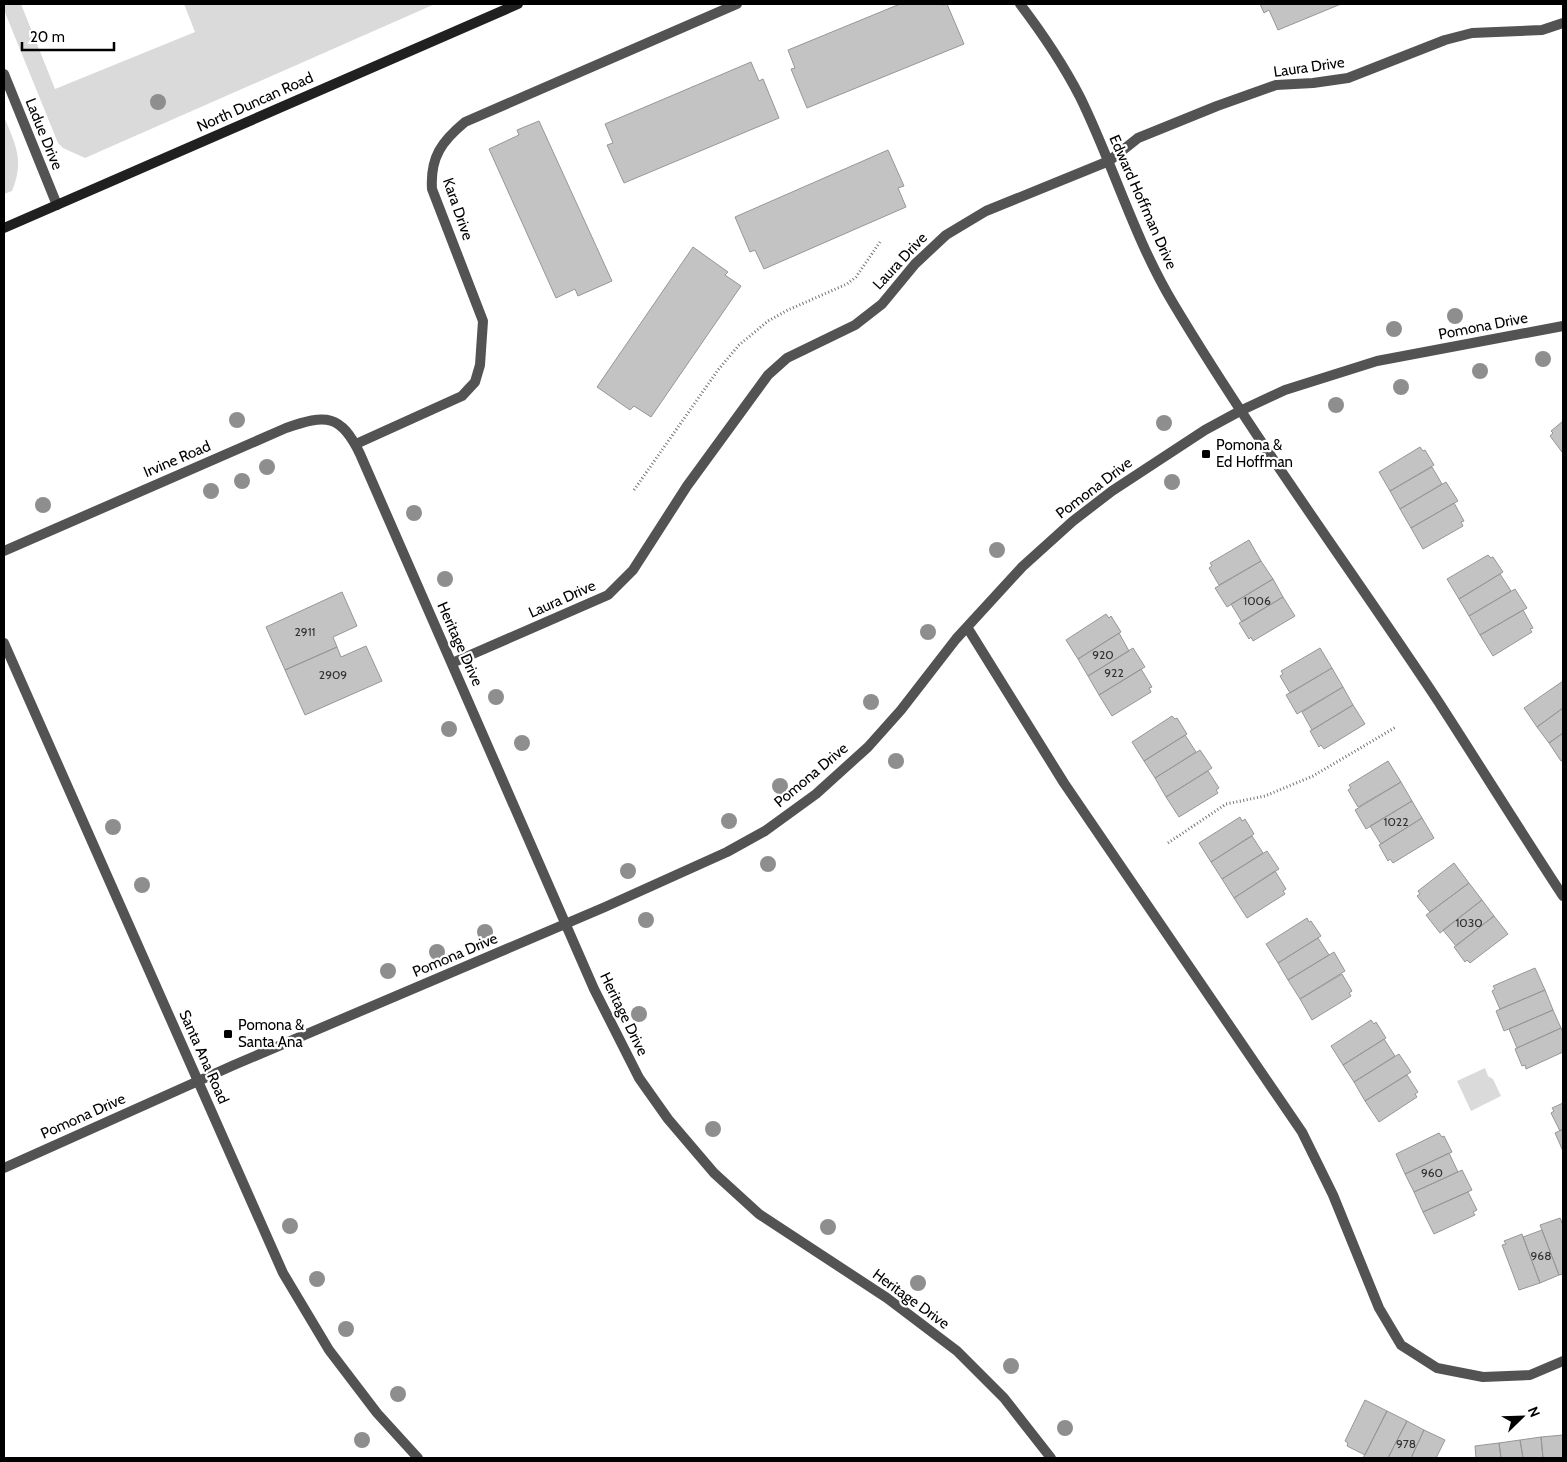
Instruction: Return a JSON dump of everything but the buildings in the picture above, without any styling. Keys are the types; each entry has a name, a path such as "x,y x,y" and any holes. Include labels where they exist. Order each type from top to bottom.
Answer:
{"main road":[{"name":"North Duncan Road","path":"4,228 518,4"}],"street":[{"name":"Kara Drive","path":"356,444 462,396 475,382 480,365 484,321 432,189 431,173 438,150 450,134 465,122 737,4"},
{"name":"Edward Hoffman Drive","path":"1020,4 1057,56 1080,97 1150,259 1171,300 1240,411 1438,701 1563,896"},
{"name":"Laura Drive","path":"452,663 608,595 634,570 687,486 768,375 787,358 855,325 882,304 915,264 946,235 986,211 1109,161 1138,138 1217,106 1276,85 1313,83 1348,78 1445,40 1472,33 1542,30 1563,23"},
{"name":"Ladue Drive","path":"4,74 57,204"},
{"name":"Pomona Drive","path":"4,1168 199,1081 566,924 727,852 765,831 816,794 868,747 901,710 956,639 1022,567 1073,521 1124,482 1205,430 1240,411 1300,385 1377,362 1563,326"},
{"name":"Irvine Road","path":"4,550 286,428 307,421 330,420 343,426 356,444"},
{"name":"Heritage Drive","path":"356,444 594,990 639,1078 668,1119 714,1173 759,1214 887,1298 957,1351 1004,1398 1051,1458"},
{"path":"967,627 1064,783 1302,1132 1333,1195 1379,1308 1401,1345 1437,1368 1483,1378 1530,1375 1563,1361"},
{"name":"Santa Ana Road","path":"4,643 283,1272 329,1350 377,1413 418,1458"}],"path":[{"path":"634,490 718,370 740,345 768,321 847,284 856,277 880,242"},
{"path":"1168,843 1226,804 1264,796 1313,776 1396,727"}],"shaded area":[{"path":"4,4 21,4 55,89 195,32 184,4 435,4 85,158 63,148 58,143 4,10"},
{"path":"4,116 15,144 18,170 12,191 4,194"},
{"path":"1485,1068 1501,1096 1471,1111 1457,1081"}],"place":[{"name":"Pomona & Ed Hoffman","path":"1206,454"},
{"name":"Pomona & Santa Ana","path":"228,1034"}]}
